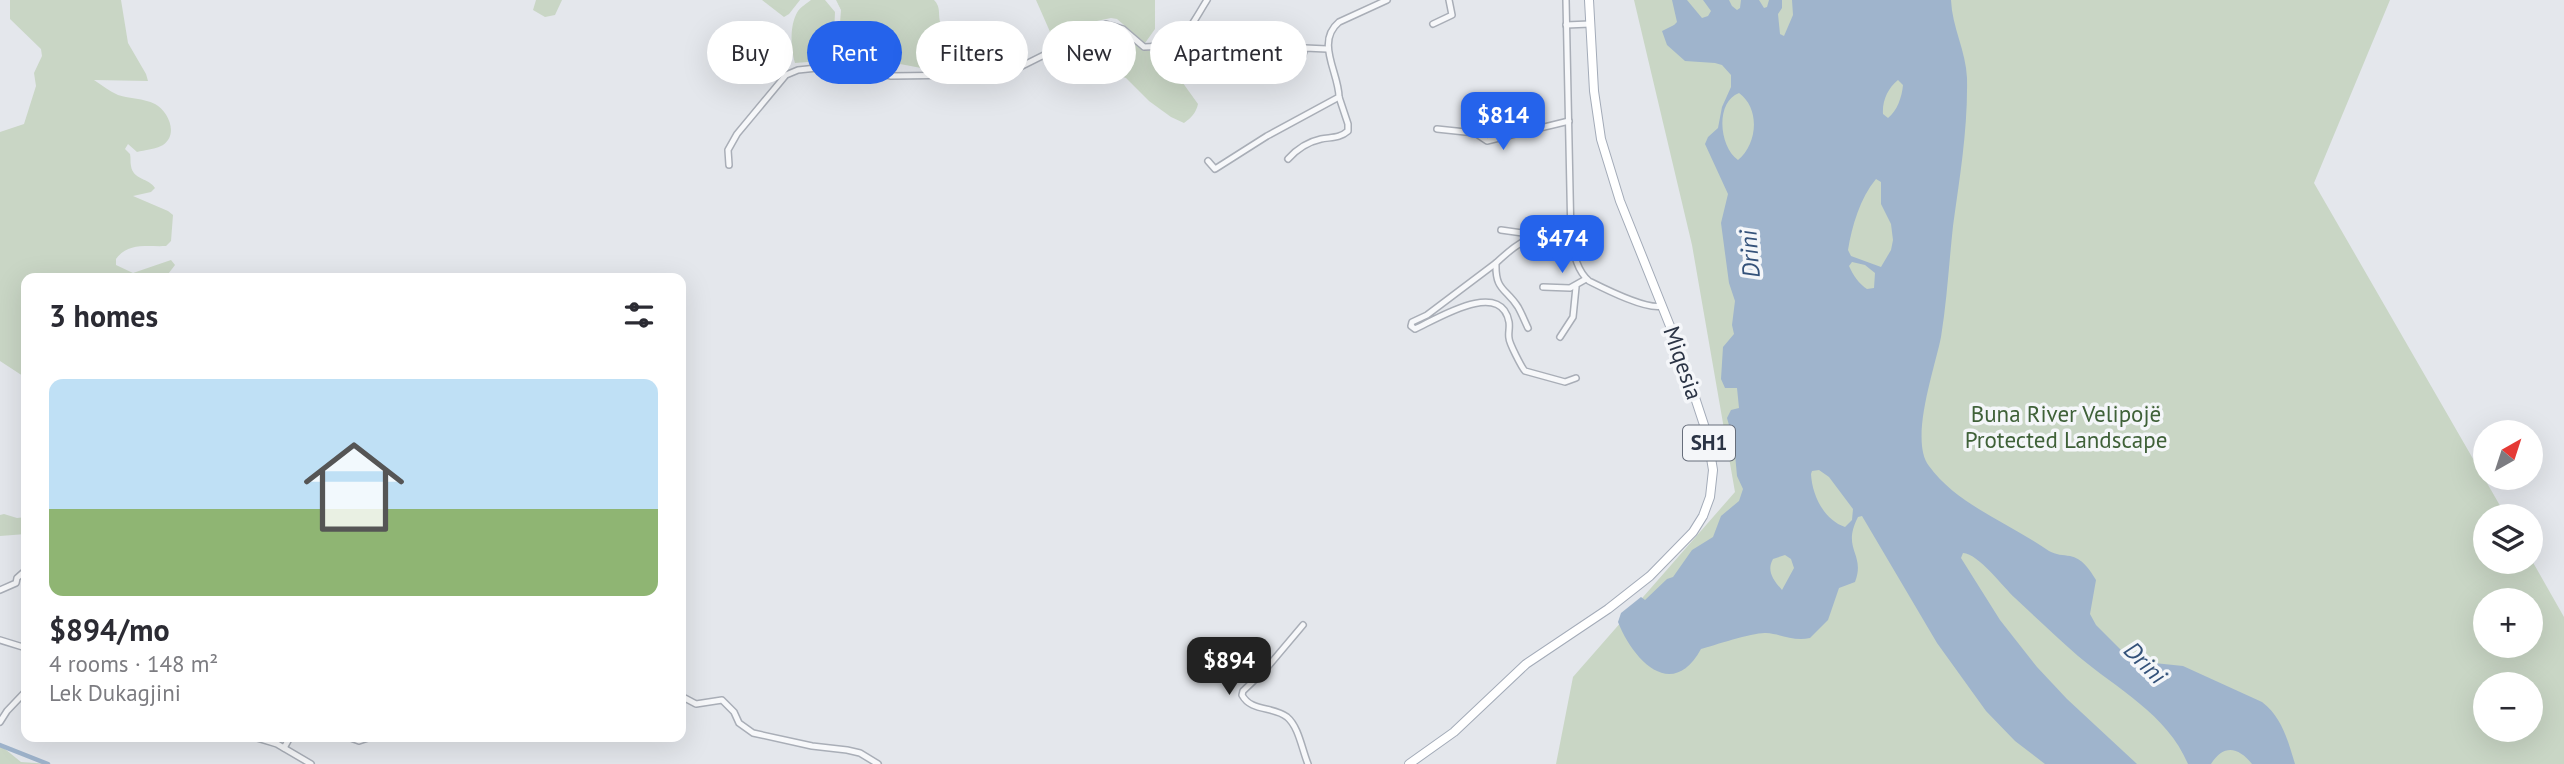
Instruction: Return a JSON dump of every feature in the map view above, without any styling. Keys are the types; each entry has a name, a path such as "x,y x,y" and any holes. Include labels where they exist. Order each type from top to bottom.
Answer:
{"main road":[{"name":"Miqesia","path":"1409,764 1454,732 1537,656 1629,594 1684,543 1703,516 1710,497 1710,449 1683,362 1620,201 1601,139 1594,91 1589,0"}],"street":[{"path":"729,164 728,150 737,134 786,75 798,70 846,65 891,76 1000,77 1106,24 1123,29 1144,47 1181,40 1207,0"},
{"path":"1288,159 1304,145 1343,135 1348,131 1327,48 1336,24 1387,0"},
{"path":"1433,24 1452,15 1449,0"},
{"path":"1566,0 1571,239 1575,256 1586,279 1656,308 1662,306"},
{"path":"1566,25 1590,24"},
{"path":"1307,48 1327,48"},
{"path":"1208,160 1215,169 1266,136 1339,97"},
{"path":"1437,129 1475,133 1487,141 1569,121"},
{"path":"1501,230 1571,239"},
{"path":"1542,236 1527,239 1427,315 1412,322 1411,326 1415,329 1434,318 1476,303 1493,304 1506,313 1510,325 1509,342 1525,371 1565,382 1576,378"},
{"path":"1496,262 1498,283 1517,305 1528,328"},
{"path":"1544,287 1576,287 1586,279"},
{"path":"1560,337 1573,317 1576,287"},
{"path":"0,590 16,583 21,574"},
{"path":"1303,625 1242,695 1250,704 1287,717 1294,727 1308,764"},
{"path":"0,648 2,641 21,647"},
{"path":"0,722 21,696"},
{"path":"686,699 696,704 722,700 734,712 739,723 753,733 860,753 878,764"},
{"path":"268,742 284,748 308,763"},
{"path":"284,748 287,742"}],"green space":[{"path":"10,0 121,0 128,43 148,81 94,80 118,95 160,107 171,129 168,140 163,145 137,152 128,144 125,149 130,154 132,171 155,188 151,192 133,196 173,215 171,241 166,246 138,246 121,254 116,259 116,265 133,273 21,273 21,375 0,361 0,132 24,124 36,86 34,73 42,56 41,49 10,19"},
{"path":"536,0 562,0 555,15 545,17 533,10"},
{"path":"762,0 800,0 784,17"},
{"path":"811,0 825,0 835,12 835,21 807,21 807,62 795,63 793,23 802,7"},
{"path":"836,0 934,0 940,21 916,21 916,67 902,64 902,21 840,21 841,10"},
{"path":"1036,0 1155,0 1155,21 1150,21 1150,36 1145,43 1136,35 1136,21 1111,18 1097,21 1045,21"},
{"name":"Buna River Velipojë Protected Landscape","path":"1634,0 2390,0 2314,183 2473,459 2473,490 2491,490 2499,504 2473,504 2473,574 2540,574 2564,617 2564,764 1556,764 1573,677 1735,492 1692,245"},
{"path":"1136,45 1143,51 1150,51 1150,84 1184,84 1198,104 1195,113 1184,123 1149,101 1132,84 1136,84"},
{"path":"171,260 175,265 169,273 133,273"},
{"path":"0,515 21,518 21,534 0,536"},
{"path":"0,745 21,762 49,764 0,764"}],"water":[{"name":"Drini","path":"1672,0 1687,0 1702,18 1708,16 1711,11 1703,0 1729,0 1737,10 1741,0 1759,0 1764,8 1769,0 1782,0 1782,8 1778,14 1780,34 1784,36 1793,15 1792,0 1951,0 1966,68 1966,115 1941,337 1922,422 1924,454 1929,466 1941,480 1969,503 2049,551 2074,557 2085,565 2096,580 2090,614 2096,625 2126,655 2135,661 2183,666 2262,702 2279,722 2295,764 2252,764 2242,754 2231,750 2221,753 2211,764 2188,764 2179,746 2154,717 2078,656 1983,565 1963,553 1961,558 2000,620 2037,667 2137,764 2045,764 2015,741 1986,711 1937,643 1862,516 1858,517 1852,537 1858,564 1855,582 1839,588 1828,620 1810,638 1766,633 1744,637 1701,649 1690,665 1678,672 1666,674 1654,670 1633,650 1618,622 1621,613 1641,597 1645,600 1667,579 1673,577 1692,550 1713,537 1721,516 1739,501 1743,489 1737,476 1734,443 1727,418 1731,410 1739,408 1737,388 1725,388 1721,379 1723,347 1734,334 1732,325 1735,301 1729,283 1721,223 1728,194 1705,144 1718,128 1722,107 1731,87 1731,75 1722,65 1685,61 1667,45 1662,31 1677,22","holes":["1898,80 1903,85 1896,108 1888,118 1883,114 1886,95","1739,93 1751,108 1753,117 1754,127 1749,145 1738,160 1732,154 1724,135 1722,125 1726,105","1876,179 1881,182 1881,204 1891,224 1893,240 1891,250 1881,267 1851,256 1848,250 1854,222 1865,195","1852,262 1865,265 1875,273 1874,288 1867,289 1861,285 1849,266","1819,470 1829,477 1853,509 1852,520 1845,527 1831,519 1820,506 1812,471","1785,555 1791,559 1794,568 1782,590 1772,576 1773,559"]}],"waterway":[{"path":"0,745 48,764"}]}
